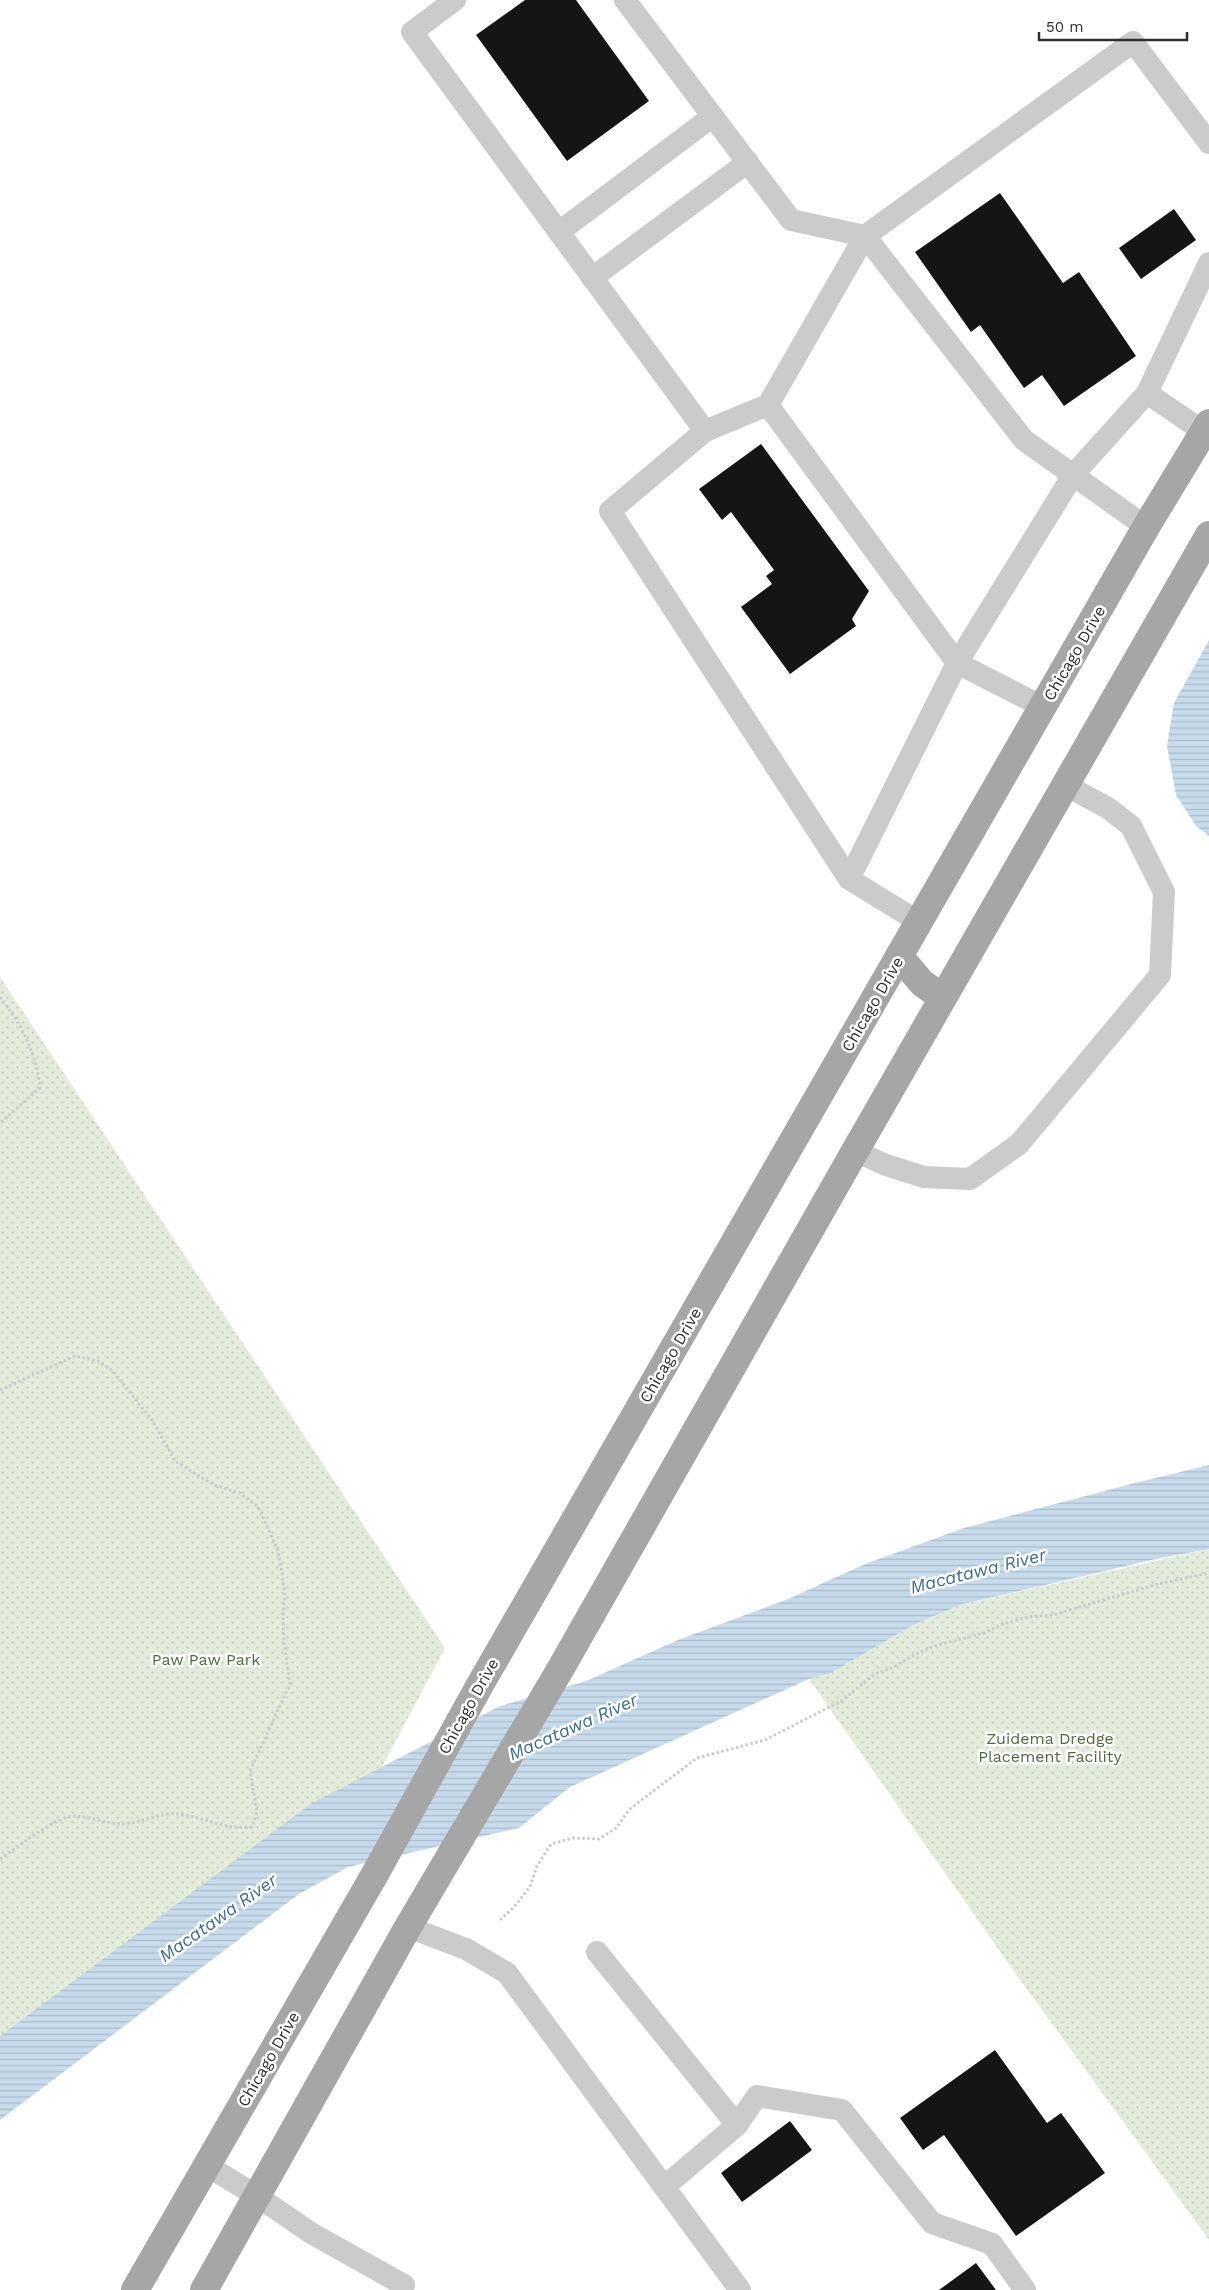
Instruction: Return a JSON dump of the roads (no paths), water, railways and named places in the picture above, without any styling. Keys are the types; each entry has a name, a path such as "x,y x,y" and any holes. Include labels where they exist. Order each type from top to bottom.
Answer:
{"main road":[{"name":"Chicago Drive","path":"135,2290 375,1874 481,1683 1146,527 1206,427"},
{"path":"204,2290 408,1927 561,1668 1209,535"},
{"path":"899,956 922,982 943,998"}],"lane":[{"path":"455,0 412,32 704,431"},
{"path":"626,0 791,220 866,236 1024,440 1146,527"},
{"path":"919,922 850,879 610,511 704,431 768,405 866,236 1133,42 1209,143"},
{"path":"559,232 713,116"},
{"path":"592,278 748,162"},
{"path":"850,879 957,663 1073,475 1147,392 1209,263"},
{"path":"1147,392 1206,427"},
{"path":"768,405 957,663 1043,708"},
{"path":"855,1151 886,1165 924,1177 970,1178 1019,1144 1160,975 1164,892 1131,826 1108,808 1065,785"},
{"path":"408,1927 466,1950 507,1973 740,2290"},
{"path":"598,1952 737,2125"},
{"path":"664,2187 737,2125 757,2096 842,2110 932,2223 992,2244 1025,2290"},
{"path":"206,2165 257,2196 311,2233 404,2285"}],"water":[{"path":"1209,640 1209,836 1196,826 1176,795 1167,746 1174,703"},
{"name":"Macatawa River","path":"1209,1465 1209,1549 1156,1559 963,1604 915,1624 831,1673 809,1679 570,1787 519,1828 348,1867 299,1894 0,2120 0,2036 312,1803 500,1706 586,1681 678,1640 788,1599 865,1564 964,1528"}],"park label":[{"name":"Paw Paw Park","path":"206,1659"},
{"name":"Zuidema Dredge Placement Facility","path":"1050,1747"}]}
